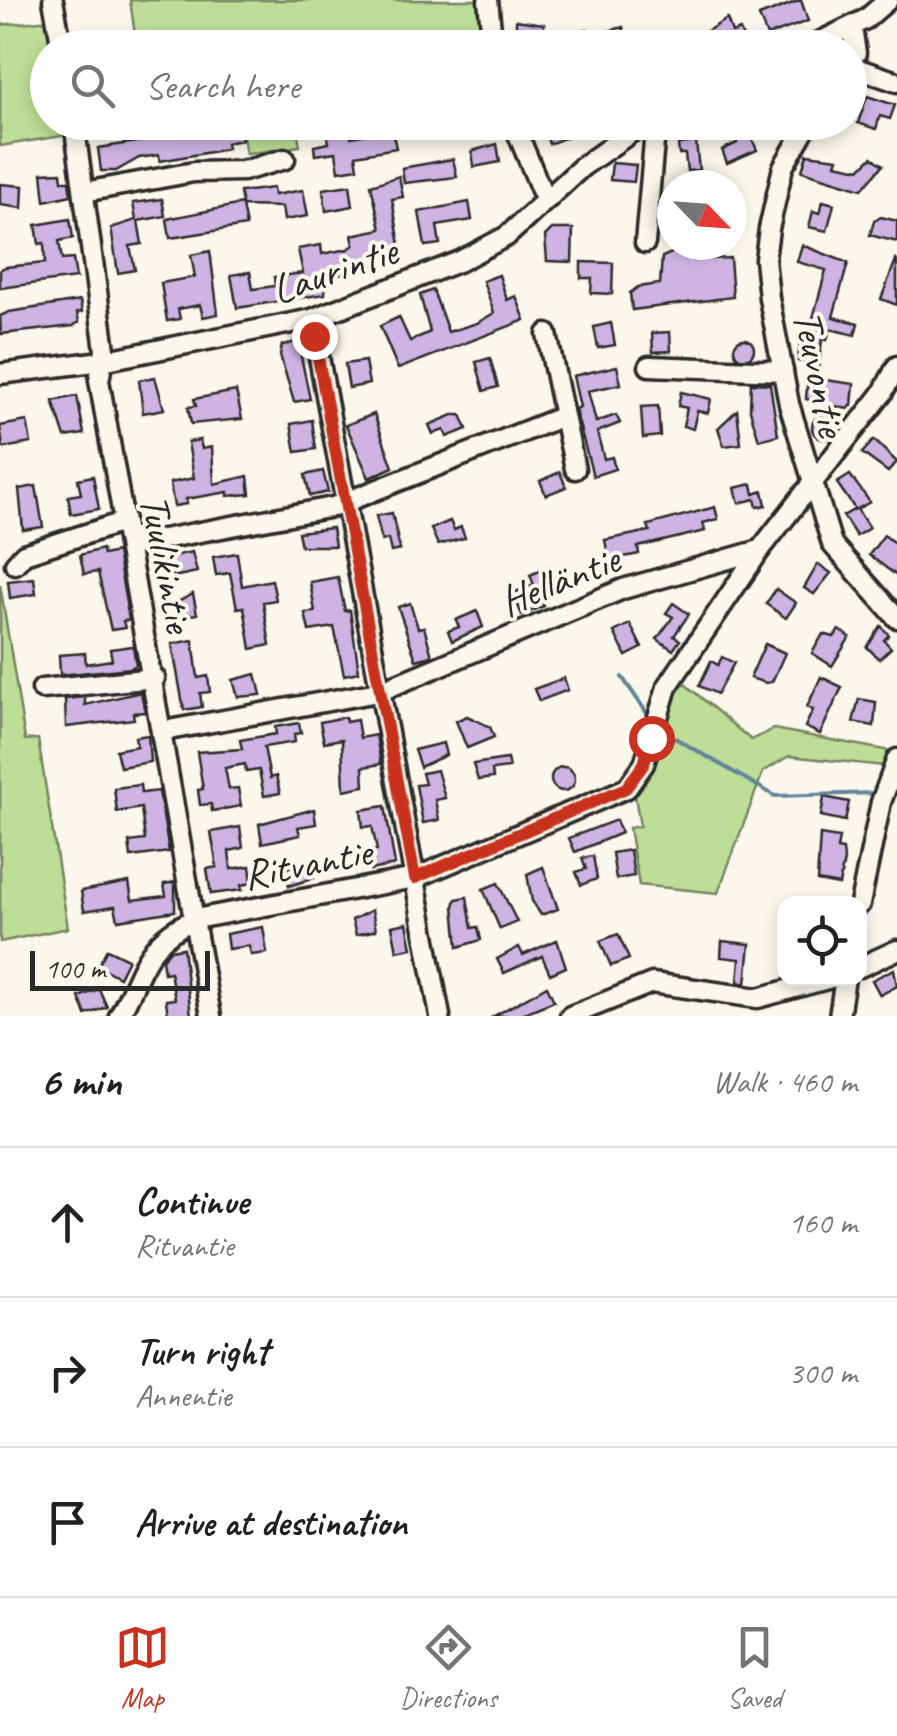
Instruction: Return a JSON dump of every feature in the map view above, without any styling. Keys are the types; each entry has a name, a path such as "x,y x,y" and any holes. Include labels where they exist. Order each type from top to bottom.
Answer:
{"street":[{"path":"54,0 59,30"},
{"path":"488,0 491,30"},
{"path":"848,30 888,0"},
{"path":"867,71 897,82"},
{"name":"Tuulikintie","path":"77,140 105,350 99,380 164,730 211,1016"},
{"path":"520,140 541,190 549,198"},
{"name":"Laurintie","path":"0,374 102,361 312,319 507,236 583,166 621,140"},
{"path":"645,243 654,140"},
{"name":"Teuvontie","path":"799,140 783,167 765,258 783,372 810,486 842,560 897,618"},
{"path":"84,192 194,172 231,173 285,159"},
{"path":"312,319 440,1016"},
{"path":"547,334 576,470"},
{"path":"650,366 783,372"},
{"path":"760,550 882,394 897,366"},
{"path":"131,545 346,502 562,417"},
{"path":"15,564 24,554 123,522"},
{"name":"Helläntie","path":"164,730 378,692 622,588 760,550"},
{"name":"Ritvantie","path":"119,1016 144,960 162,936 195,919 415,878 626,788 644,764 668,687 760,550"},
{"path":"42,689 154,678"},
{"path":"862,896 881,802 897,759"},
{"path":"867,964 897,950"},
{"path":"570,1016 652,983 758,998 802,986"},
{"path":"839,1016 844,986"}],"green space":[{"path":"130,0 478,0 482,30 134,30"},
{"path":"50,20 51,30 30,30 30,140 37,140 0,146 0,25"},
{"path":"244,140 299,140 300,146 246,154"},
{"path":"0,584 25,740 38,739 68,928 0,942"},
{"path":"679,679 751,740 774,729 890,751 884,766 789,756 763,772 718,893 639,885 629,828 640,826 634,790"}],"building":[{"path":"801,0 808,21 783,30 765,30 759,16"},
{"path":"727,19 731,30 709,30"},
{"path":"516,20 544,24 544,30 516,30"},
{"path":"867,96 895,105 890,119 880,116 876,129 867,126"},
{"path":"149,140 242,140 226,143 227,149 160,161 159,155 139,158 116,171 101,171 98,148"},
{"path":"329,140 394,140 396,148 356,155 358,168 339,171 336,152 315,155 314,146"},
{"path":"736,140 753,140 757,150 727,163 722,150 737,143"},
{"path":"696,142 699,170 687,170 685,154 679,154 678,144"},
{"path":"497,144 500,162 474,167 472,151"},
{"path":"807,154 838,158 836,164 860,169 872,157 883,165 862,189 802,171"},
{"path":"453,159 457,177 404,183 402,168"},
{"path":"612,163 636,165 634,182 610,180"},
{"path":"61,172 62,181 69,181 71,195 45,201 42,173"},
{"path":"399,176 403,197 392,199 401,251 370,256 373,268 326,276 325,294 237,308 231,275 250,272 253,289 275,286 274,277 303,273 298,249 321,245 322,254 348,249 354,245 352,235 381,229 371,185"},
{"path":"0,184 23,186 22,208 0,205"},
{"path":"350,185 353,206 326,211 323,189"},
{"path":"273,188 274,195 303,190 308,216 284,220 282,207 242,206 246,226 170,238 167,219 242,204 240,192"},
{"path":"162,199 165,216 138,221 142,244 130,246 135,270 118,273 111,228 136,220 133,203"},
{"path":"823,201 834,204 827,231 809,227 813,211 820,213"},
{"path":"469,202 472,220 437,226 440,244 425,246 419,212"},
{"path":"881,217 897,221 897,242 870,235 874,221"},
{"path":"70,219 73,238 59,241 62,260 73,259 76,278 0,288 0,270 5,267 45,263 44,243 39,244 36,225"},
{"path":"552,229 573,229 572,262 547,261 545,236"},
{"path":"802,245 848,263 833,317 858,323 855,335 830,329 827,340 822,339 818,379 854,384 848,409 806,399 809,362 798,361 800,343 806,344 826,270 797,262"},
{"path":"210,251 218,314 203,317 200,305 178,309 180,319 167,321 161,283 195,277 191,255"},
{"path":"662,260 730,260 733,297 632,310 630,293 638,287 660,284"},
{"path":"897,261 897,305 881,299"},
{"path":"581,262 613,263 612,294 591,293 592,278 581,278"},
{"path":"499,275 507,300 516,296 525,320 398,369 380,326 399,317 410,341 430,332 420,295 433,290 448,332 477,323 494,313 483,281"},
{"path":"80,301 82,312 77,313 79,322 73,326 1,334 0,316 9,312"},
{"path":"611,323 615,345 598,348 594,327"},
{"path":"670,332 671,351 653,352 652,333"},
{"path":"744,339 754,349 744,359 734,349"},
{"path":"298,342 310,399 294,402 280,355 282,345"},
{"path":"490,358 498,387 484,391 476,362"},
{"path":"365,361 369,384 349,388 345,364"},
{"path":"617,366 621,384 588,391 596,422 616,415 620,423 597,432 604,459 612,457 615,469 593,476 575,409 580,407 573,376"},
{"path":"155,377 164,409 143,413 139,380"},
{"path":"751,383 770,384 778,435 759,440 750,410"},
{"path":"236,391 242,419 191,424 188,407 196,406 194,399"},
{"path":"681,392 711,399 708,413 697,411 693,429 683,426 687,408 678,406"},
{"path":"77,396 84,434 65,437 53,401"},
{"path":"658,406 660,436 643,438 641,407"},
{"path":"737,410 741,444 724,446 718,428"},
{"path":"374,414 393,467 369,478 346,425"},
{"path":"461,415 467,429 447,437 444,430 433,434 429,425"},
{"path":"824,415 836,427 824,439 812,427"},
{"path":"312,420 316,449 296,452 291,424"},
{"path":"27,421 31,443 3,448 0,426"},
{"path":"200,440 202,449 212,447 214,484 248,476 250,494 228,496 228,492 186,499 187,504 174,506 170,483 194,478 188,442"},
{"path":"874,440 897,462 888,472 862,453"},
{"path":"323,471 328,492 310,496 305,475"},
{"path":"560,472 566,487 546,495 540,481"},
{"path":"850,475 870,502 857,509 869,528 856,536 843,516 855,509 837,483"},
{"path":"93,476 99,509 71,514 68,496 81,494 78,479"},
{"path":"752,484 754,494 763,491 766,505 757,507 755,499 739,503 735,488"},
{"path":"36,486 43,527 23,530 19,489"},
{"path":"715,507 718,519 703,523 705,531 638,547 639,554 609,560 605,540 650,531 648,525"},
{"path":"392,513 400,550 391,552 388,539 382,541 376,516"},
{"path":"450,521 454,530 461,527 465,538 438,545 431,529"},
{"path":"332,528 335,546 301,546 298,532"},
{"path":"884,535 897,545 897,576 869,555"},
{"path":"102,549 103,555 117,552 129,620 123,621 125,628 111,630 98,572 84,574 80,555"},
{"path":"192,552 197,572 173,577 168,557"},
{"path":"237,553 242,586 272,580 276,600 263,602 270,645 251,649 244,607 237,608 230,573 216,575 213,557"},
{"path":"818,564 831,573 814,594 804,588"},
{"path":"551,566 560,588 540,596 544,606 522,615 513,593 534,585 530,575"},
{"path":"338,577 345,611 350,610 359,672 344,675 334,627 309,631 305,613 315,612 310,582"},
{"path":"34,578 36,594 10,598 8,581"},
{"path":"776,589 796,603 786,618 766,604"},
{"path":"193,594 197,614 179,617 176,603"},
{"path":"410,603 418,628 424,627 432,656 416,660 398,607"},
{"path":"673,603 689,614 674,636 680,640 673,650 657,639 673,617 666,613"},
{"path":"477,611 483,627 452,641 448,631 459,627 456,620"},
{"path":"630,624 642,648 626,656 614,632"},
{"path":"881,626 889,635 884,640 891,648 879,659 867,647"},
{"path":"839,630 850,637 832,666 812,653 823,634 834,637"},
{"path":"193,640 198,678 208,676 210,692 200,693 202,707 184,710 172,644"},
{"path":"765,644 785,653 772,682 766,683 750,678"},
{"path":"133,646 136,665 131,668 60,675 59,655 85,653 86,664 112,660 110,649"},
{"path":"722,657 734,663 717,694 699,686 711,661 718,665"},
{"path":"256,674 261,695 238,697 233,680"},
{"path":"821,677 842,687 820,734 805,727 813,710 807,707"},
{"path":"564,678 568,690 539,701 534,689"},
{"path":"141,692 145,712 133,713 134,719 66,727 65,699 85,697 85,705"},
{"path":"859,699 876,702 874,726 853,722"},
{"path":"467,716 490,727 494,737 467,748 456,721"},
{"path":"345,717 346,722 357,720 360,738 376,735 381,764 363,767 364,786 344,790 342,739 324,742 320,722"},
{"path":"299,723 301,733 294,734 295,742 264,747 270,778 276,776 280,793 264,796 259,770 246,772 245,764 225,768 229,789 238,788 241,806 212,811 211,804 200,805 198,790 203,789 197,752 242,749 240,740 276,734 275,727"},
{"path":"148,735 150,762 120,767 116,750 137,746 135,737"},
{"path":"443,743 446,755 420,767 414,750"},
{"path":"507,759 509,768 492,770 493,778 478,780 473,764"},
{"path":"563,767 575,779 563,791 551,779"},
{"path":"437,770 445,798 435,800 439,820 423,823 416,785 425,784 422,773"},
{"path":"140,785 141,793 159,791 169,852 131,857 129,842 145,840 141,808 117,812 114,788"},
{"path":"824,797 849,802 845,821 821,816"},
{"path":"385,806 395,865 370,870 367,852 377,850 372,826 363,827 361,810"},
{"path":"314,809 316,824 298,827 300,835 262,843 259,824"},
{"path":"616,820 621,833 575,852 569,838"},
{"path":"240,827 243,848 229,851 231,869 250,866 252,883 241,885 242,890 211,894 207,869 217,867 211,832"},
{"path":"820,835 839,838 837,849 843,850 844,860 839,885 817,881"},
{"path":"630,850 634,876 616,879 612,853"},
{"path":"593,856 597,879 581,885 576,872 586,869 582,858"},
{"path":"297,864 299,869 310,866 314,878 289,886 286,868"},
{"path":"543,867 558,909 541,915 532,901 527,874"},
{"path":"129,882 132,900 166,896 164,884 175,882 175,911 118,920 115,906 84,911 81,891"},
{"path":"498,883 517,922 500,929 483,889"},
{"path":"467,897 472,928 478,927 481,940 458,947 454,906 456,899"},
{"path":"372,910 376,930 356,935 352,920"},
{"path":"407,923 412,948 397,951 392,926"},
{"path":"263,927 267,953 251,955 249,946 228,949 226,934"},
{"path":"618,934 629,959 611,966 600,941"},
{"path":"557,940 566,967 550,974 542,956 504,973 497,959 519,947 523,955"},
{"path":"722,941 750,944 746,984 738,982 740,959 721,957"},
{"path":"183,948 191,1016 168,1016 166,1000 175,999 170,972 164,973 162,959 170,950"},
{"path":"107,949 128,959 119,977 98,966"},
{"path":"894,969 897,986 880,995 872,980"},
{"path":"547,986 554,1001 517,1016 494,1016"},
{"path":"99,989 107,1007 86,1015 79,997"}],"waterway":[{"path":"622,677 651,719"},
{"path":"661,730 775,796 877,793"}],"route":[{"path":"314,336 415,878 606,800 626,788 636,776 644,764 651,738"}]}
